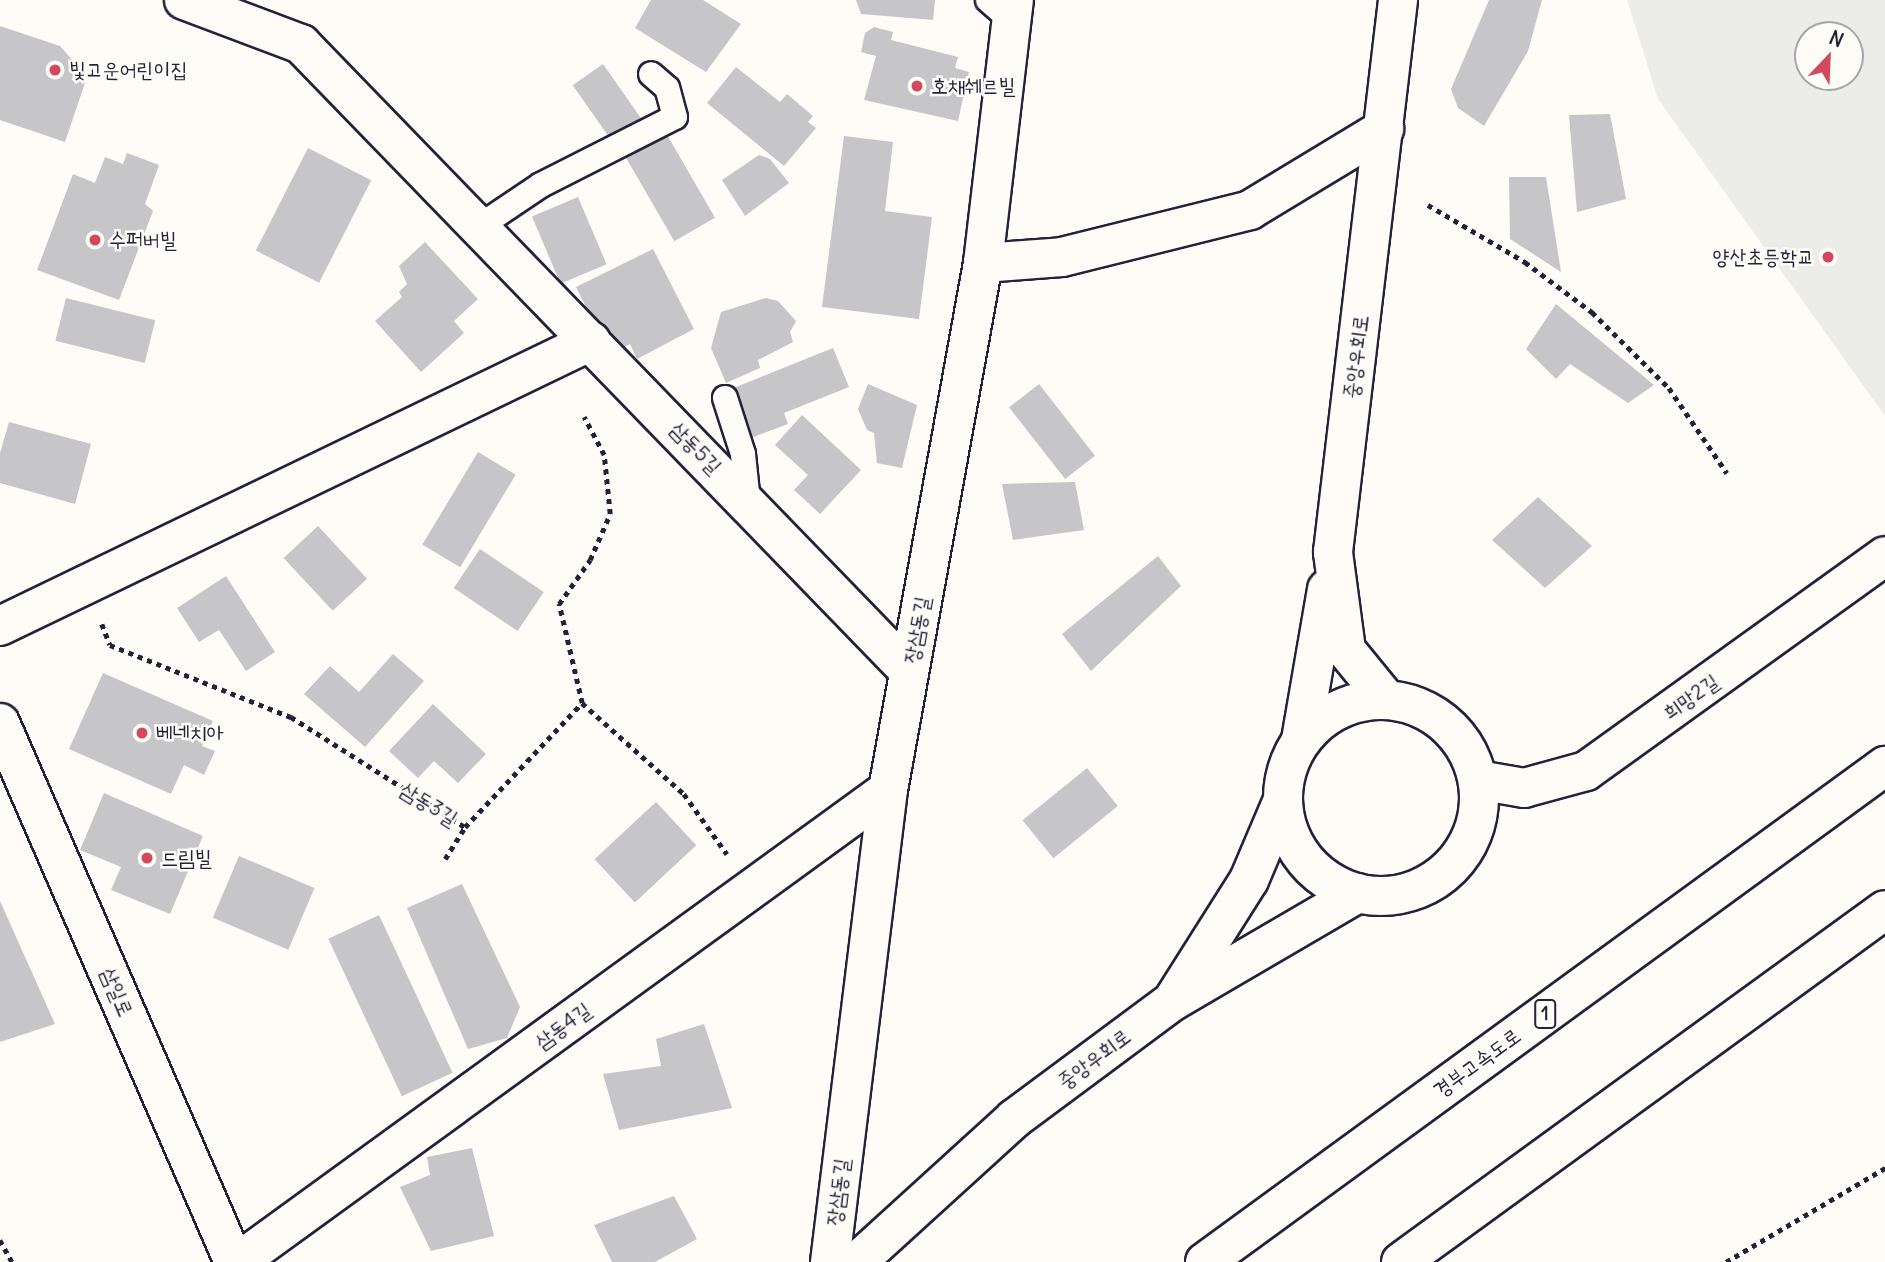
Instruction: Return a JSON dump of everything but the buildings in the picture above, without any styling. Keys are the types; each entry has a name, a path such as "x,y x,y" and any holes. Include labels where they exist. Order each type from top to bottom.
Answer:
{"main road":[{"name":"삼동5길","path":"184,0 301,44 909,671"},
{"name":"중앙우회로","path":"1386,699 1346,650 1333,552 1398,0"},
{"name":"장삼동길","path":"830,1262 888,790 983,263 1005,7"},
{"path":"983,263 1062,257 1250,210 1384,129"},
{"path":"0,626 591,341"},
{"path":"1173,1000 1249,880 1283,800 1287,769 1301,740 1333,552"},
{"name":"희망2길","path":"1478,780 1524,788 1586,771 1885,556"},
{"path":"1283,800 1288,831 1304,858 1329,880 1358,893 1391,895 1422,887 1449,869 1469,843 1479,812 1478,780 1466,749 1446,723 1418,706 1386,699 1353,704 1324,717 1301,740"},
{"name":"삼일로","path":"0,723 236,1262"},
{"name":"경부고속도로","path":"1205,1262 1885,766"},
{"name":"삼동4길","path":"236,1262 888,790"},
{"name":"중앙우회로","path":"856,1262 1014,1119 1173,1000 1358,893"},
{"path":"1402,1262 1885,910"}],"lane":[{"path":"480,226 541,186 675,117 667,88 651,74"},
{"path":"724,398 743,454 748,502"}],"path":[{"path":"1428,205 1525,262 1592,312 1669,388 1727,473"},
{"path":"584,417 604,455 610,513 590,560 559,604 582,703 684,794 752,889"},
{"name":"삼동3길","path":"86,584 110,645 291,717 465,827 582,703"},
{"path":"445,859 465,827"},
{"path":"1726,1262 1885,1168"},
{"path":"0,1240 12,1262"}],"shaded area":[{"name":"양산초등학교","path":"1627,0 1885,0 1885,416 1658,99"}],"place":[{"name":"빛고운어린이집","path":"55,70"},
{"name":"호채쉐르빌","path":"917,86"},
{"name":"수퍼버빌","path":"95,240"},
{"name":"양산초등학교","path":"1828,257"},
{"name":"베네치아","path":"142,733"},
{"name":"드림빌","path":"147,858"}]}
